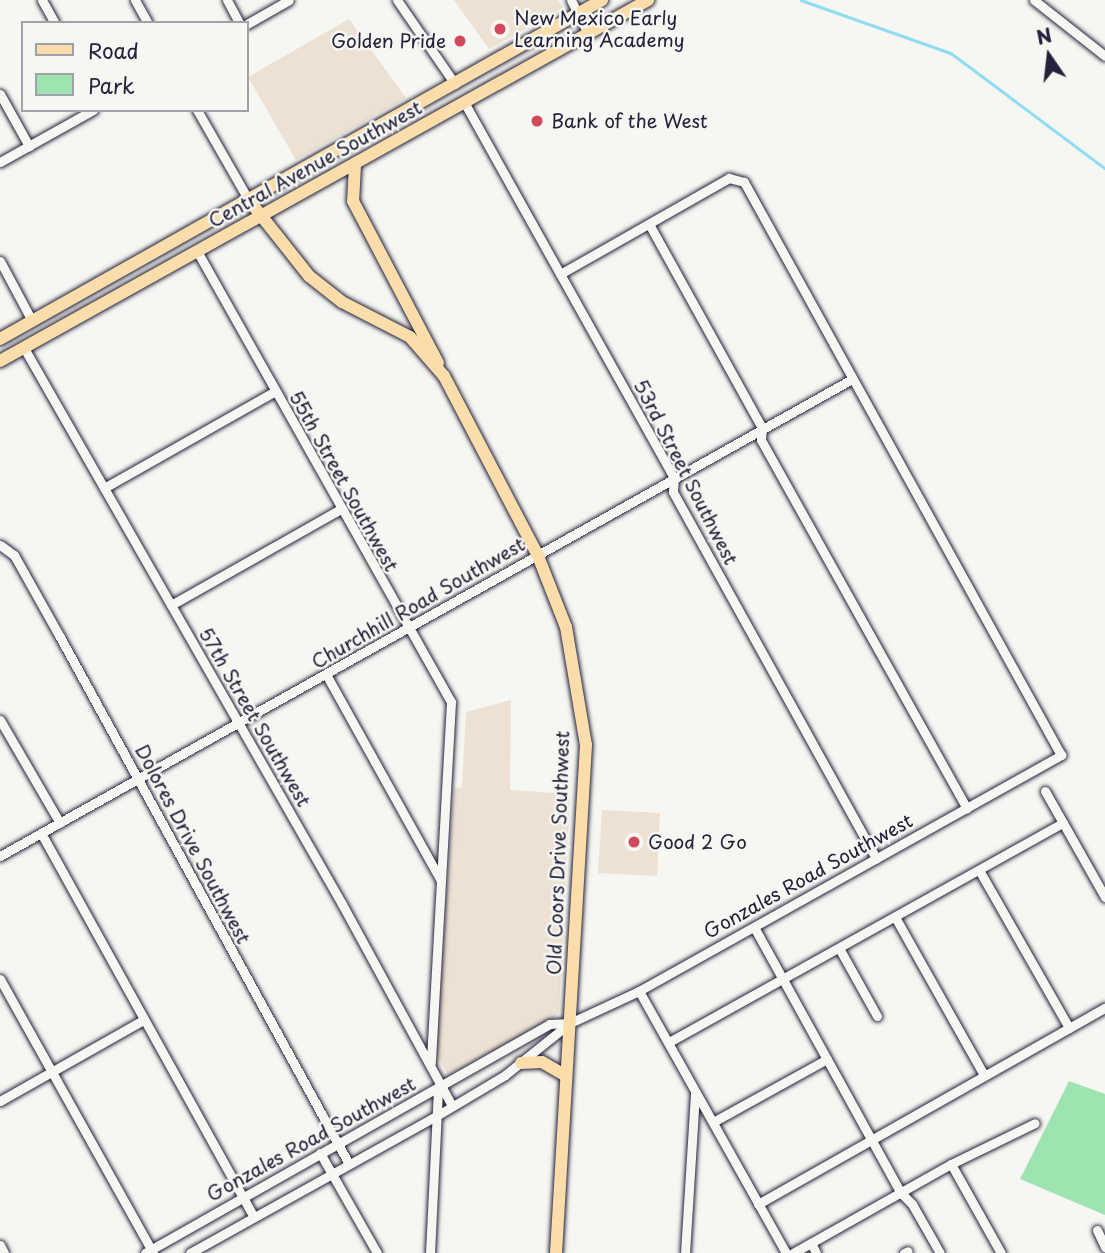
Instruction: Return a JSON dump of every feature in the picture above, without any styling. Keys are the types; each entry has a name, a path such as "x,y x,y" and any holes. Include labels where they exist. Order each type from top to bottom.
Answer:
{"main road":[{"path":"0,339 602,0"},
{"name":"Central Avenue Southwest","path":"0,361 197,251 262,218 648,0"},
{"path":"355,165 353,201 422,325 444,376"},
{"name":"Old Coors Drive Southwest","path":"248,199 309,276 342,302 410,337 444,376 538,556 566,627 586,745 555,1253"},
{"path":"521,1063 542,1062 566,1076"}],"street":[{"path":"42,0 54,21"},
{"path":"135,0 147,21"},
{"path":"227,0 239,21"},
{"path":"248,23 289,0"},
{"path":"397,0 455,84"},
{"path":"571,0 588,34"},
{"path":"1034,0 1105,56"},
{"path":"0,94 29,146"},
{"name":"53rd Street Southwest","path":"464,102 674,477 673,492 876,858"},
{"path":"0,162 89,112"},
{"path":"198,112 248,199"},
{"path":"560,274 737,177 852,379"},
{"path":"649,224 762,428 761,440 967,808"},
{"name":"55th Street Southwest","path":"197,251 407,630 417,636 451,702 430,1062"},
{"path":"0,261 32,321"},
{"name":"57th Street Southwest","path":"24,348 240,723 430,1062 452,1107"},
{"name":"Churchhill Road Southwest","path":"0,856 327,676 674,477 852,379"},
{"name":"Gonzales Road Southwest","path":"190,1253 452,1107 521,1063 570,1023 639,991 1061,755 852,379"},
{"path":"104,488 274,392"},
{"path":"171,605 341,509"},
{"name":"Dolores Drive Southwest","path":"0,545 13,555 134,771 135,781 349,1164"},
{"path":"327,676 441,879"},
{"path":"0,720 60,823"},
{"path":"1045,791 1105,897"},
{"path":"670,1042 1063,823"},
{"path":"41,833 254,1217"},
{"path":"979,870 1069,1028"},
{"path":"895,917 984,1075"},
{"path":"754,927 900,1192 912,1204 940,1253"},
{"path":"839,948 877,1016"},
{"path":"0,979 150,1252"},
{"path":"639,991 786,1253"},
{"path":"758,1203 1105,1008"},
{"path":"0,1101 144,1020"},
{"name":"Gonzales Road Southwest","path":"150,1252 549,1024 570,1023"},
{"path":"713,1122 827,1059"},
{"path":"430,1253 440,1087"},
{"path":"685,1253 695,1091"},
{"path":"793,1253 951,1164 1035,1123"},
{"path":"320,1153 373,1251"},
{"path":"951,1164 1001,1253"},
{"path":"1097,1230 1105,1247"},
{"path":"811,1244 816,1253"},
{"path":"0,1245 4,1253"}],"shaded area":[{"name":"New Mexico Early Learning Academy","path":"454,0 558,0 563,8 489,49"},
{"path":"349,19 406,98 296,160 248,77"},
{"path":"511,700 510,790 570,794 559,1011 555,1018 448,1075 436,1054 454,789 462,787 466,712"},
{"path":"602,810 660,813 657,876 598,873"}],"green space":[{"path":"1069,1081 1105,1094 1105,1215 1020,1179"}],"waterway":[{"path":"801,0 951,53 1105,168"}],"place":[{"name":"New Mexico Early Learning Academy","path":"500,29"},
{"name":"Golden Pride","path":"460,41"},
{"name":"Bank of the West","path":"537,121"},
{"name":"Good 2 Go","path":"634,842"}]}
